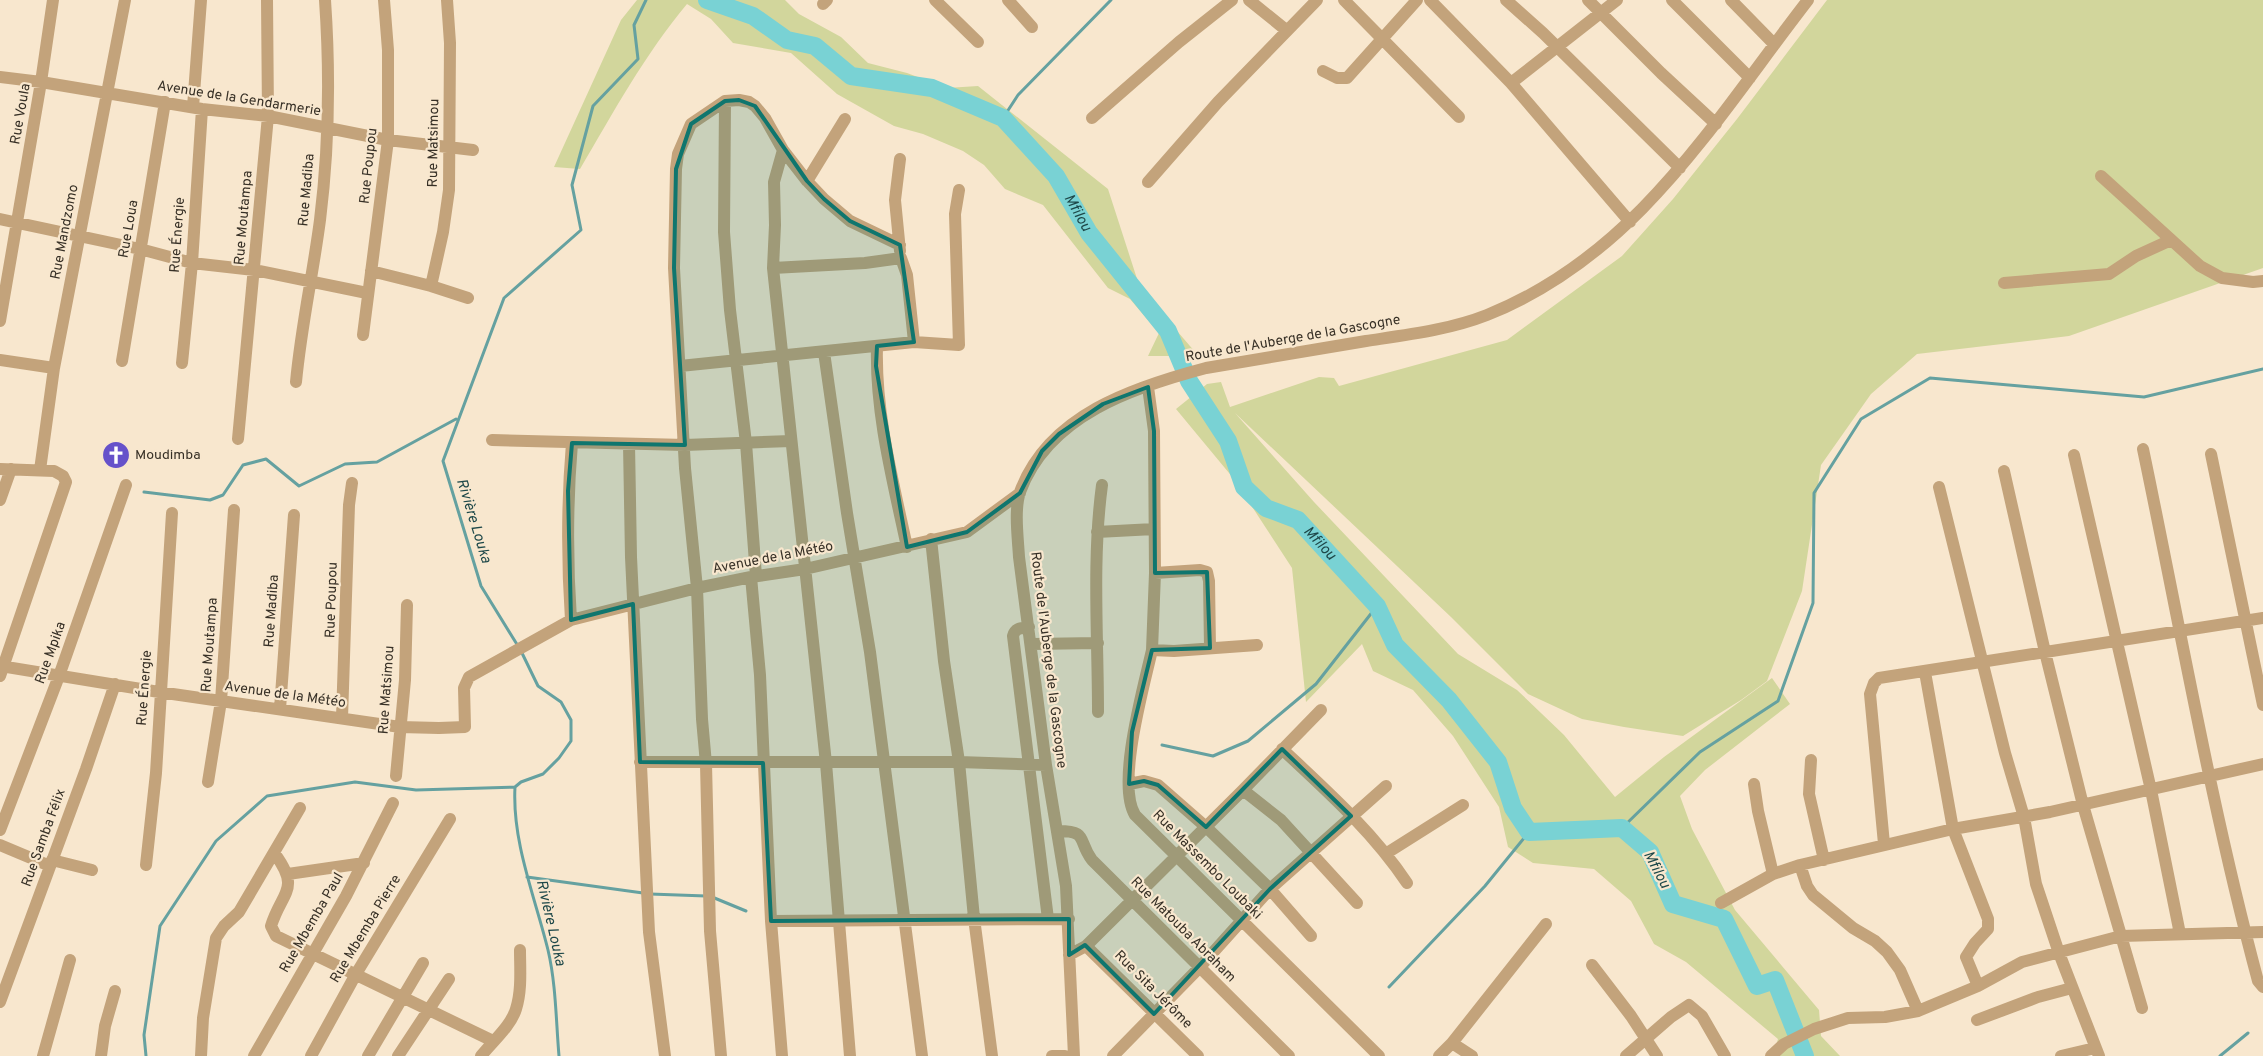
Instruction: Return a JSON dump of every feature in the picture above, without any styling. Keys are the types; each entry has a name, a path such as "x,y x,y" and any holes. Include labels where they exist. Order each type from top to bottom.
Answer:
{"street":[{"name":"Rue Voula","path":"0,321 41,82 53,0"},
{"name":"Rue Mandzomo","path":"40,470 54,368 125,0"},
{"name":"Rue Énergie","path":"182,363 192,263 201,0"},
{"name":"Rue Moutampa","path":"238,439 268,116 267,0"},
{"name":"Rue Madiba","path":"296,382 300,341 320,219 327,129 328,44 325,0"},
{"name":"Rue Poupou","path":"363,335 388,140 388,50 384,0"},
{"name":"Rue Matsimou","path":"431,286 443,232 448,190 450,43 447,0"},
{"path":"935,0 978,42"},
{"path":"1008,0 1032,27"},
{"path":"1092,118 1179,42 1232,0"},
{"path":"1249,0 1286,30"},
{"path":"1148,182 1218,102 1317,0"},
{"path":"1344,0 1458,117"},
{"path":"1323,71 1337,78 1347,78 1417,0"},
{"path":"1430,0 1511,83 1630,222"},
{"path":"1506,0 1543,33 1556,48 1680,168"},
{"path":"1588,0 1716,124"},
{"path":"1511,83 1617,0"},
{"path":"1672,0 1750,78"},
{"path":"1732,0 1774,44"},
{"name":"Route de l'Auberge de la Gascogne","path":"1074,1056 1069,919 1058,831 1046,765 1019,557 1018,524 1020,493 1042,451 1059,434 1103,404 1174,376 1206,368 1425,332 1486,315 1521,299 1558,278 1600,249 1630,222 1680,168 1716,124 1808,0"},
{"name":"Avenue de la Gendarmerie","path":"0,77 197,108 268,116 388,140 473,150"},
{"path":"721,1056 710,931 706,764 702,719 697,588 685,445 674,268 676,169 678,154 691,124 725,101 739,100 756,106 783,150 807,181 850,221 901,252"},
{"path":"725,101 724,232 746,443 760,675 771,921 782,1056"},
{"name":"Rue Loua","path":"122,362 165,102"},
{"path":"807,181 845,120"},
{"path":"783,150 774,182 773,268 826,763 850,1056"},
{"path":"900,159 894,200 914,342"},
{"path":"2101,176 2200,266 2222,278 2252,282 2263,281"},
{"path":"680,366 783,357 914,342 959,345 955,214 959,190"},
{"path":"0,219 140,249 192,263 254,270 367,293"},
{"path":"2004,283 2109,274 2136,256 2171,240"},
{"path":"773,268 866,263 901,252"},
{"path":"371,271 431,286 468,298"},
{"path":"877,346 879,395 888,457 907,547"},
{"path":"824,352 885,763 903,920 922,1056"},
{"path":"0,360 54,368"},
{"name":"Rue Massembo Loubaki","path":"1148,386 1154,430 1152,650 1132,732 1129,784 1131,808 1135,815 1379,1056"},
{"path":"492,440 685,445 791,440"},
{"path":"571,620 568,572 568,491 572,443"},
{"path":"629,444 633,604 649,932 665,1056"},
{"path":"2143,449 2182,631 2210,778 2245,933 2258,981 2263,987"},
{"path":"2211,454 2263,705"},
{"path":"2074,455 2151,790 2180,934"},
{"path":"0,500 6,469 54,471 63,476 65,487 1,669"},
{"path":"2004,471 2044,652 2083,806 2142,1008"},
{"name":"Rue Poupou","path":"342,718 349,505 352,483"},
{"name":"Rue Mpika","path":"0,830 59,676 126,485"},
{"path":"1098,712 1098,643 1095,585 1097,532 1102,485"},
{"path":"1939,486 2024,817 2036,884 2059,953 2097,1052 2061,1056"},
{"name":"Avenue de la Météo","path":"1,669 115,684 400,727 465,727 464,688 469,677 571,620 697,588 907,547 932,539 967,532 1020,493"},
{"name":"Rue Moutampa","path":"208,782 221,701 234,510"},
{"name":"Rue Énergie","path":"146,865 156,773 159,692 172,513"},
{"name":"Rue Madiba","path":"280,709 294,515"},
{"path":"1097,532 1154,529"},
{"path":"932,539 944,660 959,762 974,918 992,1056"},
{"path":"1154,573 1200,570 1206,572 1209,581 1210,648"},
{"name":"Rue Matsimou","path":"396,776 405,680 407,605"},
{"path":"1884,844 1870,694 1874,683 1879,678 2263,618"},
{"path":"1029,627 1018,628 1014,631 1015,656 1048,919"},
{"path":"1015,656 1032,649 1098,643"},
{"path":"1152,650 1174,651 1257,645"},
{"path":"1925,672 1953,829 1988,919 1988,929 1975,943 1966,957 1978,986"},
{"name":"Rue Samba Félix","path":"0,1002 115,684"},
{"path":"1020,705 1038,705"},
{"path":"1070,955 1086,946 1178,856 1321,710"},
{"path":"1282,750 1387,853 1407,883"},
{"path":"1811,760 1809,794 1824,860"},
{"path":"640,762 706,764 959,762 1046,765"},
{"path":"1721,903 1773,874 1800,865 1953,829 2083,806 2210,778 2263,764"},
{"path":"1129,784 1151,782 1206,827 1270,889 1311,936"},
{"path":"1754,784 1758,811 1773,874"},
{"path":"1112,1056 1199,968 1270,889 1386,786"},
{"path":"1243,790 1281,820 1357,902"},
{"name":"Rue Mbemba Paul","path":"254,1056 364,863 393,803"},
{"path":"1387,853 1463,804"},
{"path":"201,1056 203,1018 216,938 224,926 239,912 275,854 300,808"},
{"name":"Rue Mbemba Pierre","path":"311,1056 356,974 450,819"},
{"name":"Rue Matouba Abraham","path":"1058,831 1074,831 1080,835 1084,848 1092,860 1289,1056"},
{"path":"0,845 51,863 92,870"},
{"path":"275,854 288,874 287,889 273,921 272,932 282,940 493,1041"},
{"path":"288,874 364,863"},
{"path":"1800,865 1807,886 1813,895 1886,952 1900,970 1918,1011"},
{"path":"771,921 974,918 1069,919"},
{"path":"1439,1056 1452,1043 1546,924"},
{"path":"1771,1056 1784,1044 1814,1029 1848,1018 1885,1017 1918,1011 1978,986 2022,962 2121,936 2263,932"},
{"name":"Rue Sita Jérôme","path":"1086,946 1198,1056"},
{"path":"481,1056 516,1010 520,989 520,950"},
{"path":"43,1056 70,960"},
{"path":"368,1056 424,963"},
{"path":"1592,965 1632,1016 1645,1040 1657,1056"},
{"path":"398,1056 448,979"},
{"path":"1977,1020 2072,988"},
{"path":"101,1056 105,1026 115,991"},
{"path":"1626,1056 1670,1017 1689,1004 1702,1016 1725,1056"},
{"path":"1452,1043 1472,1056"},
{"path":"1052,1056 1065,1056"}],"highlighted area":[{"path":"739,100 755,106 807,181 824,199 850,221 900,245 914,342 877,346 876,366 907,547 967,532 1020,493 1042,451 1059,434 1103,404 1148,387 1154,431 1155,573 1207,572 1210,648 1152,650 1132,732 1129,784 1144,781 1158,785 1206,827 1282,749 1351,816 1270,889 1154,1014 1085,945 1069,955 1069,919 771,921 763,763 640,762 633,604 571,620 568,491 572,443 685,445 674,268 676,169 691,124 725,101"}],"green space":[{"path":"637,0 785,0 799,14 841,37 868,63 907,73 947,88 978,86 1108,189 1140,288 1196,353 1183,356 1148,356 1159,333 1130,299 1108,288 1043,205 1005,189 984,165 963,151 923,134 894,126 837,94 791,53 733,43 711,19 687,4 643,63 580,169 554,167 621,20"},
{"path":"1827,0 2263,0 2263,268 2069,336 1917,354 1871,394 1821,465 1802,591 1767,681 1741,700 1683,736 1582,719 1528,694 1451,617 1235,413 1314,502 1458,654 1517,690 1564,735 1615,797 1664,757 1772,678 1790,704 1705,770 1680,796 1692,829 1735,910 1819,1010 1821,1036 1840,1056 1773,1056 1778,1039 1686,962 1654,944 1631,901 1594,869 1533,863 1508,847 1499,807 1453,736 1413,690 1373,671 1362,644 1306,702 1292,568 1234,479 1176,409 1207,384 1221,382 1230,407 1319,377 1334,378 1339,386 1507,340 1622,256 1673,199 1737,119"}],"waterway":[{"name":"Rivière Louka","path":"518,646 481,586 443,461 504,298 581,230 572,185 593,106 638,59 634,25 646,0"},
{"name":"Mfilou","path":"707,0 753,16 787,40 815,46 851,76 932,88 1003,118 1056,176 1089,233 1168,331 1189,381 1228,441 1244,487 1266,508 1298,520 1377,606 1395,645 1449,700 1498,762 1513,808 1529,832 1622,828 1650,852 1673,904 1724,919 1757,986 1775,980 1805,1056"},
{"path":"1003,118 1018,95 1111,0"},
{"path":"1622,828 1700,752 1778,701 1813,603 1814,493 1861,419 1930,378 2144,397 2263,369"},
{"path":"144,492 210,500 223,495 243,465 266,459 299,486 345,464 377,462 456,419"},
{"path":"1162,745 1213,756 1248,741 1316,684 1377,606"},
{"name":"Rivière Louka","path":"521,651 538,686 561,702 571,720 571,741 559,758 543,774 521,782 515,787 515,808 521,849 551,963 559,1056"},
{"path":"146,1056 144,1035 160,926 216,841 267,796 355,782 416,790 515,787"},
{"path":"1389,987 1485,886 1529,832"},
{"path":"527,877 643,893"},
{"path":"650,894 706,896"},
{"path":"712,897 746,911"},
{"path":"2220,1056 2248,1033"}],"place":[{"name":"Moudimba","path":"116,455"}]}
